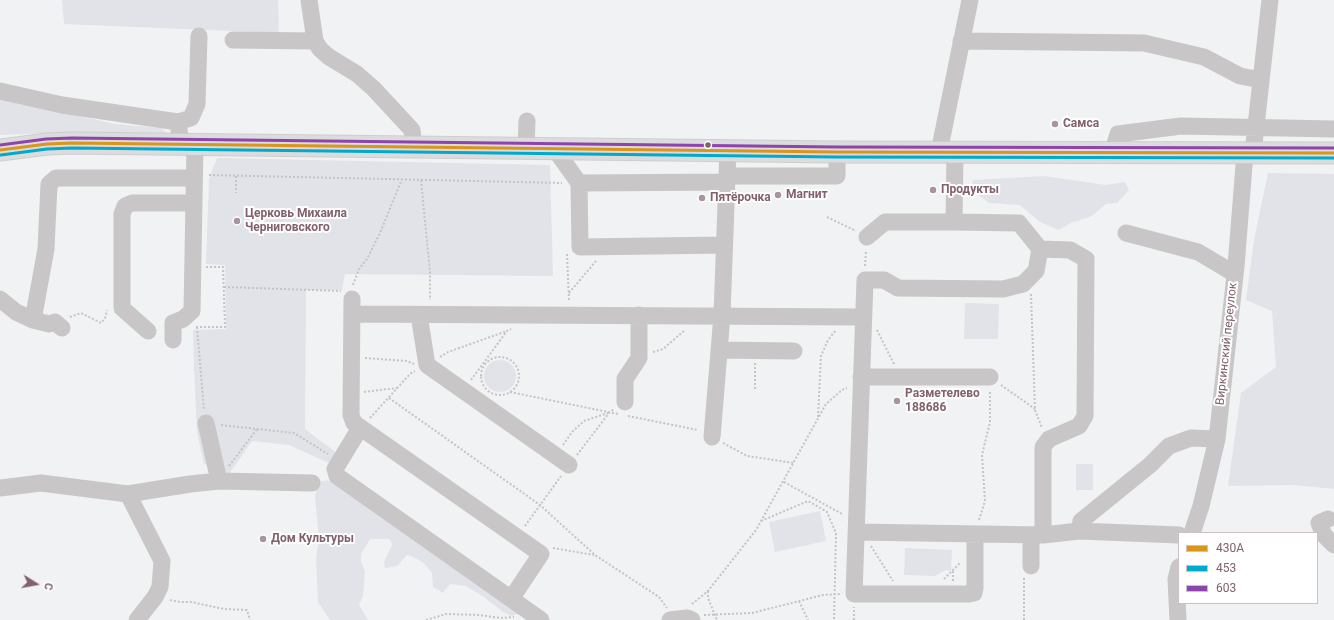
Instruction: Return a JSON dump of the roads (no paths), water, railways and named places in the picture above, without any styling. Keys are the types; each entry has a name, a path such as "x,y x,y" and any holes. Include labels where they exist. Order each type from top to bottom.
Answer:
{"main road":[{"path":"0,150 47,144 188,144 728,149 837,152 1334,153"}],"street":[{"path":"309,0 315,40 320,49 329,57 357,74 374,89 412,130 414,146"},
{"path":"954,222 947,152 961,41 970,0"},
{"name":"Виркинский переулок","path":"1192,532 1202,506 1217,439 1249,153 1255,127 1270,0"},
{"path":"0,91 62,105 178,122 192,118 197,104 199,36"},
{"path":"233,40 315,40"},
{"path":"961,41 1144,43 1204,57 1240,76 1261,80"},
{"path":"526,148 527,121"},
{"path":"173,340 173,323 183,319 192,312 194,178 188,144 178,122"},
{"path":"1112,152 1118,134 1181,126 1334,129"},
{"path":"554,148 572,183 580,247 724,245"},
{"path":"712,437 722,315 728,149"},
{"path":"572,183 837,176 837,152"},
{"path":"33,320 46,249 49,184 56,178 194,178"},
{"path":"148,331 122,308 122,214 125,206 132,203 194,203"},
{"path":"867,237 885,222 1019,223 1040,249 1070,250 1086,259 1085,416 1079,426 1049,439 1043,447 1037,535 1031,566"},
{"path":"1126,233 1198,252 1235,274"},
{"path":"975,541 974,593 854,594 861,379 858,315 865,280 884,280 898,288 1003,289 1023,284 1036,271 1040,249"},
{"path":"0,299 16,312 33,320 59,325"},
{"path":"511,598 541,554 374,435 360,428 354,423 351,416 352,301 424,315 858,315"},
{"path":"424,315 428,365 562,460"},
{"path":"625,402 625,380 639,358 639,315"},
{"path":"719,350 794,351"},
{"path":"861,379 897,377 990,377"},
{"path":"206,423 218,481"},
{"path":"360,428 335,469 337,476 535,616"},
{"path":"1079,531 1081,521 1150,465 1169,446 1192,438 1217,439"},
{"path":"0,488 41,483 128,494 218,481 312,483"},
{"path":"128,494 162,561 160,587 155,597 137,620"},
{"path":"1328,519 1319,523 1324,535 1334,545"},
{"path":"856,526 975,541 1079,531 1178,535"},
{"path":"1178,571 1176,580 1178,620"}],"place":[{"name":"Самса","path":"1055,124"},
{"name":"Продукты","path":"933,190"},
{"name":"Магнит","path":"778,195"},
{"name":"Пятёрочка","path":"702,198"},
{"name":"Церковь Михаила Черниговского","path":"237,221"},
{"name":"Разметелево 188686","path":"897,401"},
{"name":"Дом Культуры","path":"263,539"}]}
